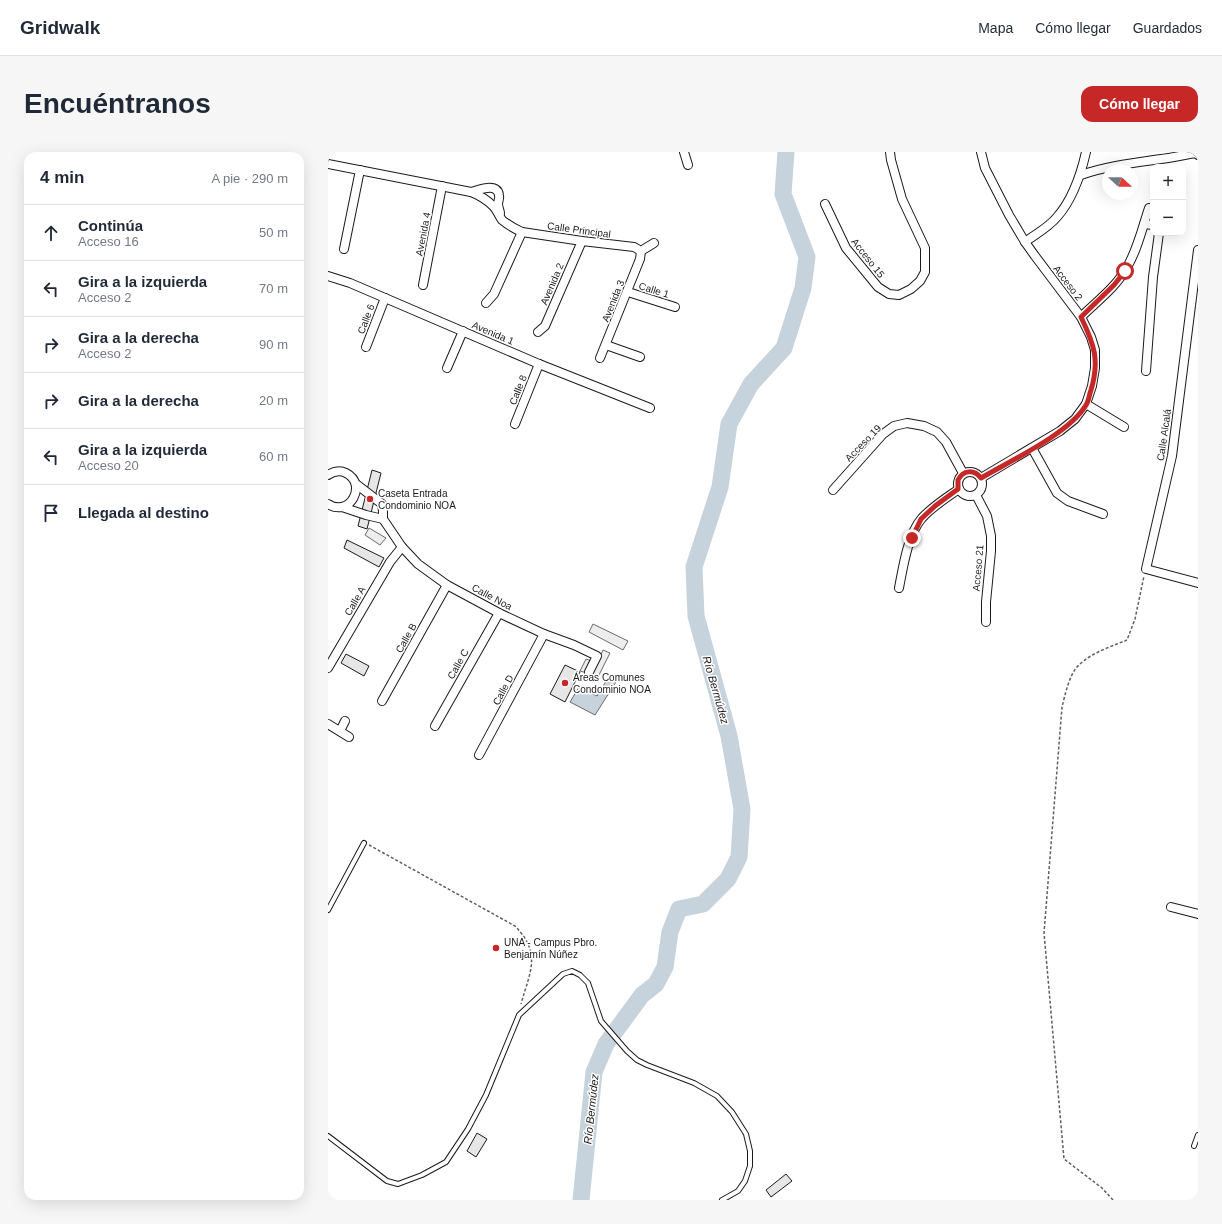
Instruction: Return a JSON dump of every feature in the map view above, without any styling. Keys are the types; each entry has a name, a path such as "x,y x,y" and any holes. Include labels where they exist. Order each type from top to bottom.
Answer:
{"street":[{"path":"684,152 688,165"},
{"name":"Acceso 15","path":"825,204 846,248 878,287 889,294 899,295 911,289 920,281 925,272 925,248 902,198 890,152"},
{"name":"Acceso 2","path":"981,152 985,168 1025,242 1081,317 1091,336 1095,350 1095,368 1092,386 1086,404 1075,419 1060,431 981,478"},
{"path":"1025,242 1057,217 1066,204 1080,175 1086,152"},
{"path":"1080,175 1119,165 1195,153 1198,155"},
{"name":"Calle Principal","path":"328,164 471,192 487,201 502,220 513,228 522,232 634,247 641,251"},
{"path":"344,249 360,170"},
{"name":"Avenida 4","path":"423,285 442,186"},
{"name":"Calle Principal","path":"471,192 492,188 499,192 500,196 498,205 502,220"},
{"path":"1081,317 1114,285 1125,271 1132,257 1149,208"},
{"path":"1144,224 1150,225"},
{"path":"486,303 494,294 522,232"},
{"path":"1146,372 1153,277 1159,236"},
{"name":"Avenida 2","path":"538,332 545,326 582,241"},
{"path":"641,251 654,243"},
{"name":"Calle Alcalá","path":"1146,569 1172,456 1196,284 1198,250"},
{"name":"Avenida 3","path":"600,358 628,292 640,259 641,251"},
{"name":"Avenida 1","path":"328,276 350,283 539,364 650,408"},
{"name":"Calle 1","path":"628,292 675,307"},
{"name":"Calle 6","path":"366,347 385,298"},
{"path":"447,368 463,331"},
{"path":"606,345 640,357"},
{"name":"Calle 8","path":"515,424 539,364"},
{"path":"1086,404 1124,427"},
{"name":"Acceso 19","path":"833,490 883,434 894,426 907,423 924,426 937,432 946,442 963,474"},
{"path":"1032,448 1057,492 1068,501 1103,514"},
{"name":"Calle Noa","path":"328,475 337,471 349,475 356,484 382,504 383,519 402,547 418,564 447,585 499,613 544,634 574,644 597,656 589,672"},
{"path":"971,471 975,472 981,478 981,489 976,495 964,495 958,489 958,480 963,474 971,471"},
{"path":"342,507 352,501 355,496 356,484"},
{"path":"899,588 912,538 921,519 935,506 958,489"},
{"name":"Acceso 21","path":"976,495 987,516 990,536 991,551 986,602 986,622"},
{"path":"329,505 342,507 383,519"},
{"name":"Calle A","path":"328,668 390,562 402,547"},
{"path":"1146,569 1198,583"},
{"name":"Calle B","path":"382,702 447,585"},
{"name":"Calle C","path":"436,726 499,613"},
{"name":"Calle D","path":"479,755 544,634"},
{"path":"340,731 345,721"},
{"path":"328,724 349,737"},
{"path":"1171,907 1198,914"}],"lane":[{"path":"328,910 364,843"},
{"path":"328,1136 387,1181 398,1184 422,1175 446,1162 468,1129 486,1095 520,1015 563,974 572,971 580,975 588,983 601,1021 627,1051 637,1060 694,1083 718,1096 732,1112 746,1134 750,1151 750,1166 745,1181 738,1191 722,1200"},
{"path":"1194,1146 1198,1134"}],"path":[{"path":"1113,1200 1102,1188 1064,1159 1044,933 1062,707 1069,682 1076,667 1090,656 1127,640 1135,619 1146,569"},
{"path":"364,843 515,926 525,936 530,947 533,960 520,1006 520,1015"}],"shaded area":[{"path":"369,528 386,538 380,545 365,535"},
{"path":"593,624 628,641 623,650 589,632"},
{"path":"603,650 610,653 598,677 592,674"},
{"path":"586,659 592,661 587,673 580,671"},
{"path":"608,678 616,682 595,715 570,702 579,687 597,696"}],"building":[{"name":"Caseta Entrada Condominio NOA","path":"372,470 381,473 367,529 358,526"},
{"path":"347,540 384,558 379,567 344,548"},
{"path":"346,654 369,666 364,676 341,663"},
{"name":"Áreas Comunes Condominio NOA","path":"565,665 580,672 565,702 550,694"},
{"path":"477,1133 487,1139 476,1157 467,1151"},
{"path":"786,1174 792,1181 771,1197 766,1190"}],"waterway":[{"name":"Río Bermúdez","path":"581,1200 594,1072 606,1044 642,995 656,984 665,967 670,932 679,909 703,904 728,879 739,857 742,809 729,736 696,616 694,567 720,487 729,424 751,384 784,348 803,288 807,257 783,194 786,152"}],"place":[{"name":"Caseta Entrada Condominio NOA","path":"370,499"},
{"name":"Áreas Comunes Condominio NOA","path":"565,683"},
{"name":"UNA - Campus Pbro. Benjamín Núñez","path":"496,948"}],"route":[{"path":"912,538 921,519 935,506 958,489 958,480 963,474 971,471 978,474 981,478 1060,431 1075,419 1086,404 1092,386 1095,368 1095,350 1091,336 1081,317 1114,285 1125,271"}]}
